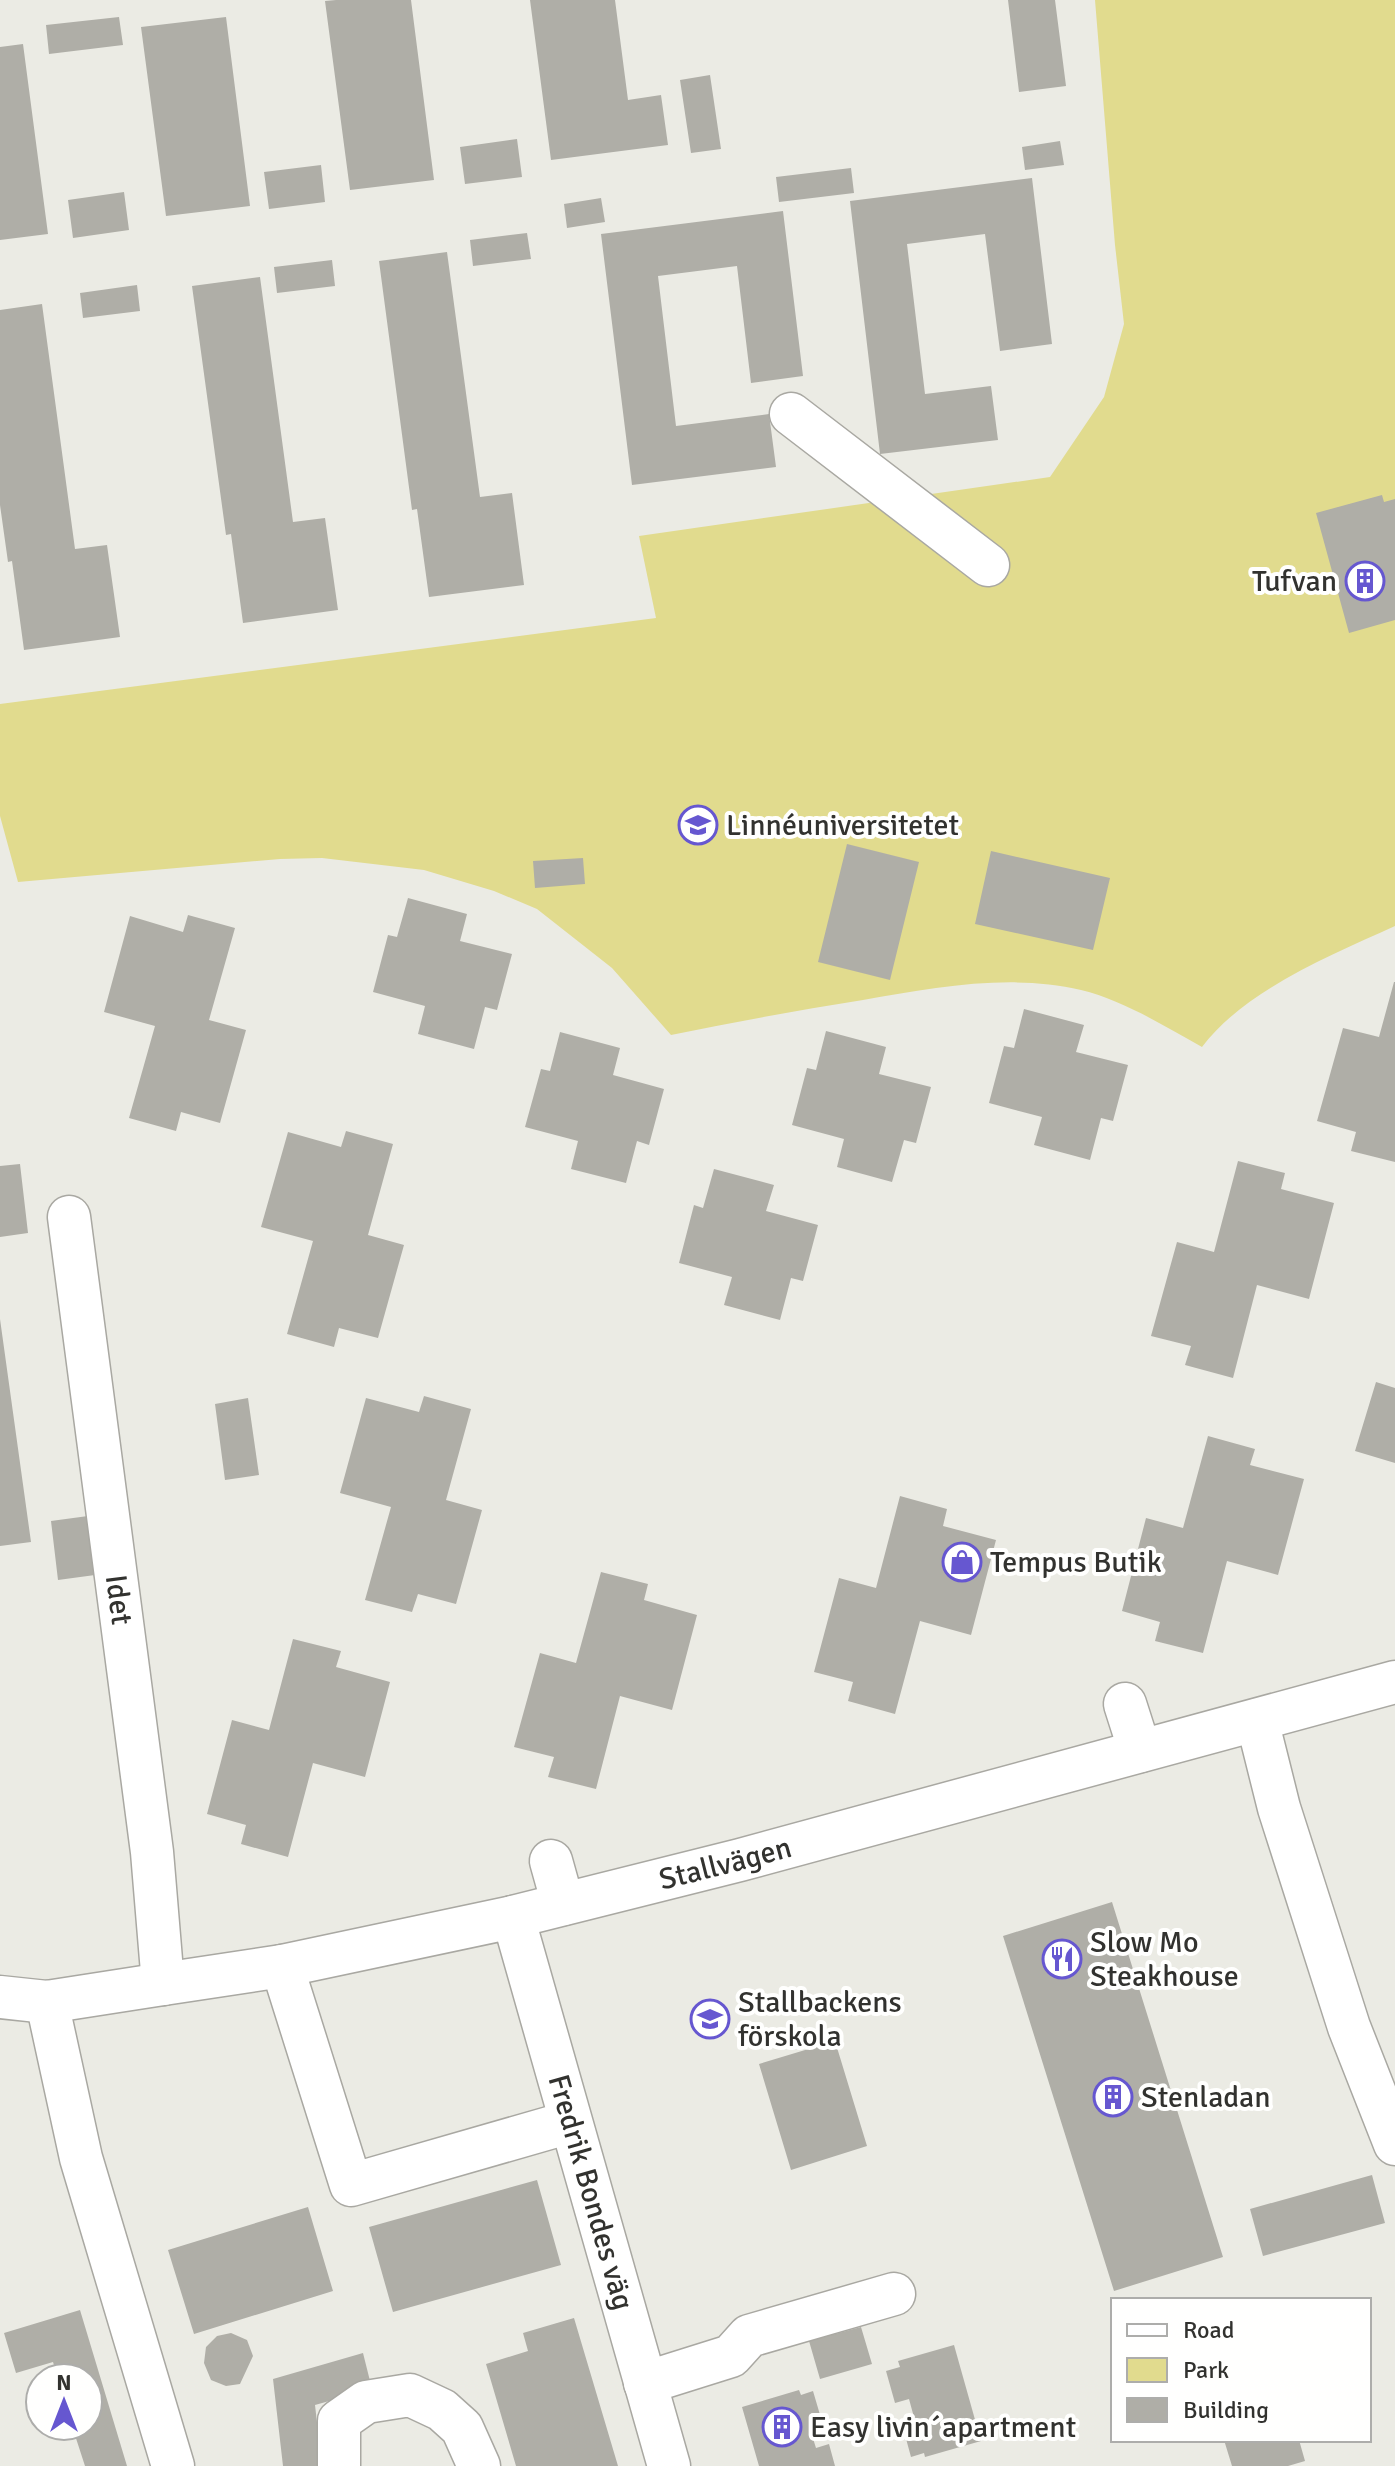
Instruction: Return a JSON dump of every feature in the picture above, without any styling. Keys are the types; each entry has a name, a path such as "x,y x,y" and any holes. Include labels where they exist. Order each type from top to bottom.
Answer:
{"street":[{"path":"791,414 988,565"},
{"name":"Idet","path":"69,1217 152,1852 163,1984"},
{"name":"Stallvägen","path":"0,1997 47,2002 282,1966 513,1917 740,1860 1395,1682"},
{"path":"1125,1704 1140,1751"},
{"path":"1257,1720 1279,1808 1349,2027 1395,2144"},
{"path":"551,1861 563,1904"},
{"name":"Fredrik Bondes väg","path":"513,1917 669,2466"},
{"path":"282,1966 351,2185 570,2122"},
{"path":"47,2002 81,2158 173,2466"},
{"name":"Stallvägen","path":"0,2026 11,2024 47,2002"},
{"path":"645,2383 731,2356 749,2336 894,2294"},
{"path":"339,2466 339,2421 366,2402 410,2395 442,2410 462,2428 468,2463"}],"green space":[{"path":"1095,0 1395,0 1395,926 1317,962 1265,991 1241,1008 1202,1047 1143,1014 1097,994 1027,983 972,984 917,991 671,1035 612,968 537,909 494,891 424,870 322,858 280,859 18,882 0,816 0,704 656,618 639,536 1050,477 1104,397 1124,324"}],"building":[{"path":"411,0 434,180 350,190 325,1"},
{"path":"530,0 615,0 628,100 661,95 668,145 551,160"},
{"path":"1008,0 1055,0 1066,86 1019,92"},
{"path":"119,17 123,45 49,54 46,25"},
{"path":"226,17 250,206 166,216 141,27"},
{"path":"23,44 48,234 0,240 0,47"},
{"path":"710,75 721,149 691,153 680,80"},
{"path":"517,139 522,177 465,184 460,147"},
{"path":"1060,141 1064,165 1025,170 1022,147"},
{"path":"321,165 325,202 269,209 264,172"},
{"path":"851,168 854,193 779,202 776,177"},
{"path":"1032,178 1052,344 1000,351 985,234 907,244 925,394 991,386 998,440 880,454 850,201"},
{"path":"124,192 129,230 73,238 68,200"},
{"path":"601,198 605,222 567,228 564,204"},
{"path":"783,211 803,376 751,383 737,266 658,276 676,426 769,414 776,467 632,485 601,234"},
{"path":"527,233 531,259 473,266 470,240"},
{"path":"447,252 480,497 512,493 524,585 429,597 417,509 412,510 379,261"},
{"path":"332,260 335,286 277,293 274,267"},
{"path":"260,277 293,522 325,518 338,610 243,623 231,534 226,535 192,286"},
{"path":"137,285 140,311 83,318 80,293"},
{"path":"42,304 75,549 107,545 120,637 24,650 12,561 8,562 0,505 0,310"},
{"name":"Tufvan","path":"1382,495 1384,502 1395,499 1395,620 1349,633 1316,513"},
{"path":"847,844 919,862 890,980 818,962"},
{"path":"991,851 1110,878 1093,950 975,924"},
{"path":"583,858 585,884 535,888 533,861"},
{"path":"408,898 467,914 460,941 512,954 497,1010 485,1007 474,1049 418,1034 425,1006 373,992 388,935 397,937"},
{"path":"188,915 235,928 209,1020 246,1030 220,1123 181,1112 176,1131 129,1118 155,1026 104,1012 130,916 183,932"},
{"path":"1394,982 1395,1162 1351,1151 1356,1132 1317,1121 1343,1028 1379,1037"},
{"path":"1024,1009 1084,1025 1076,1052 1128,1065 1113,1121 1101,1118 1090,1160 1034,1145 1042,1117 989,1103 1004,1046 1014,1048"},
{"path":"826,1031 886,1047 879,1074 931,1087 916,1143 904,1140 892,1182 837,1167 844,1139 792,1125 807,1068 816,1070"},
{"path":"560,1032 620,1048 613,1075 664,1089 649,1145 637,1141 626,1183 571,1169 578,1141 525,1127 541,1069 550,1071"},
{"path":"346,1131 393,1144 368,1235 404,1245 378,1338 339,1328 334,1347 287,1334 313,1241 261,1227 288,1132 341,1147"},
{"path":"1238,1161 1285,1173 1281,1189 1334,1203 1309,1299 1257,1285 1233,1378 1185,1365 1191,1346 1151,1336 1177,1242 1214,1252"},
{"path":"20,1164 28,1233 0,1237 0,1166"},
{"path":"714,1169 774,1185 766,1211 818,1225 803,1281 791,1278 780,1320 724,1305 732,1277 679,1263 694,1205 703,1208"},
{"path":"0,1319 31,1542 0,1546"},
{"path":"1376,1382 1395,1388 1395,1463 1355,1451"},
{"path":"424,1396 471,1409 446,1500 482,1510 456,1604 418,1594 412,1612 365,1600 391,1507 340,1493 366,1398 419,1412"},
{"path":"248,1398 259,1475 225,1480 215,1404"},
{"path":"1208,1436 1255,1449 1250,1465 1304,1479 1278,1575 1227,1561 1203,1653 1155,1641 1160,1622 1122,1611 1146,1518 1183,1528"},
{"path":"900,1496 947,1509 943,1526 996,1540 971,1635 920,1621 895,1714 848,1701 853,1682 814,1672 839,1578 876,1588"},
{"path":"88,1516 95,1575 58,1580 51,1521"},
{"path":"601,1572 648,1584 644,1600 697,1615 672,1710 620,1696 596,1789 548,1777 554,1757 514,1747 540,1653 576,1663"},
{"path":"293,1639 341,1651 336,1667 390,1682 365,1777 313,1763 288,1857 241,1844 246,1825 207,1814 232,1720 269,1730"},
{"name":"Stenladan","path":"1112,1902 1223,2257 1114,2291 1003,1936"},
{"path":"835,2041 867,2146 791,2170 759,2064"},
{"path":"1372,2175 1385,2223 1263,2256 1250,2209"},
{"path":"537,2180 561,2265 393,2312 369,2227"},
{"path":"308,2207 333,2291 194,2334 168,2250"},
{"path":"80,2310 96,2362 24,2362 24,2371 16,2373 4,2333"},
{"path":"574,2318 618,2466 516,2466 486,2364 528,2351 523,2333"},
{"path":"861,2327 872,2364 820,2379 809,2341"},
{"path":"231,2333 247,2340 253,2356 240,2384 226,2386 211,2380 204,2363 206,2347 217,2336"},
{"path":"954,2345 981,2441 925,2457 924,2453 911,2457 902,2424 915,2421 909,2399 895,2403 886,2371 900,2367 898,2361"},
{"path":"363,2353 372,2389 315,2405 322,2466 283,2466 273,2379"},
{"path":"104,2390 127,2466 85,2466 77,2442 104,2442"},
{"name":"Easy livin´apartment","path":"799,2390 801,2395 813,2391 823,2425 810,2429 816,2448 829,2444 835,2466 759,2466 742,2407"},
{"path":"1225,2442 1300,2442 1305,2461 1288,2466 1232,2466"}],"place":[{"name":"Tufvan","path":"1365,581"},
{"name":"Linnéuniversitetet","path":"698,825"},
{"name":"Tempus Butik","path":"962,1562"},
{"name":"Slow Mo Steakhouse","path":"1062,1959"},
{"name":"Stallbackens förskola","path":"710,2019"},
{"name":"Stenladan","path":"1113,2097"},
{"name":"Easy livin´apartment","path":"782,2427"}]}
